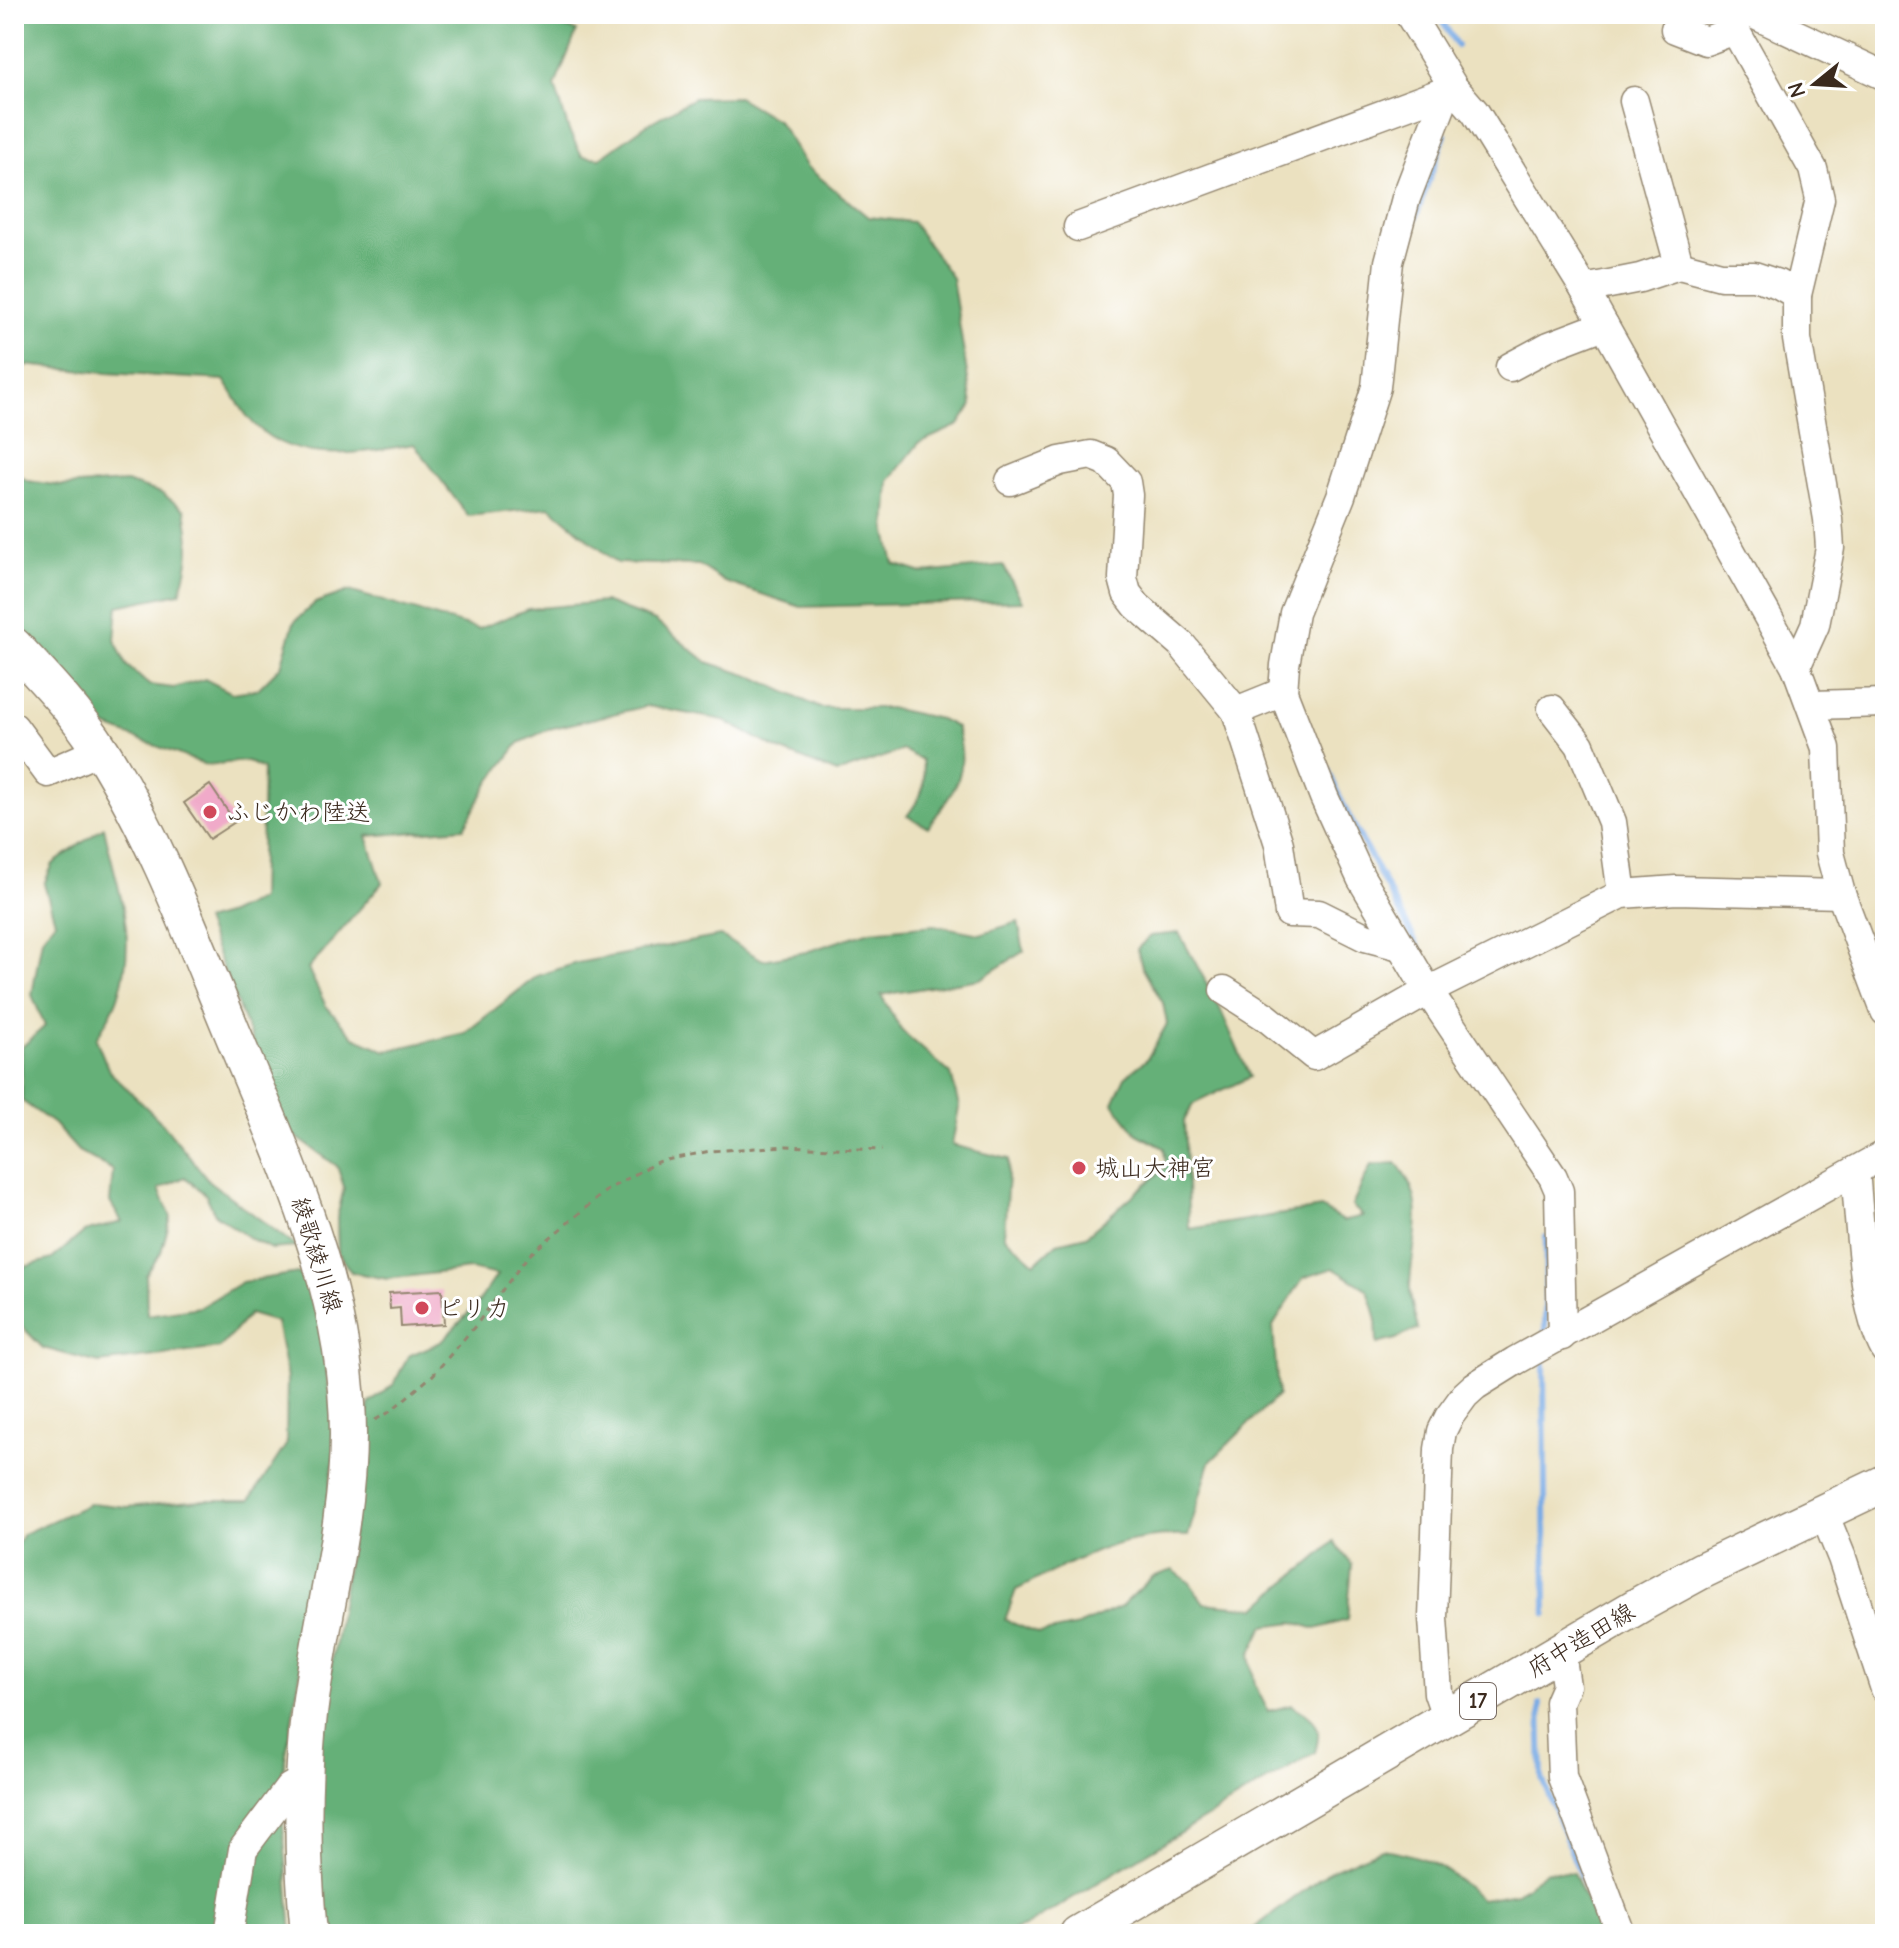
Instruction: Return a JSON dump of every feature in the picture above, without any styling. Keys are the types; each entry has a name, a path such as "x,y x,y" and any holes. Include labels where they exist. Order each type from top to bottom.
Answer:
{"main road":[{"name":"綾歌綾川線","path":"14,646 101,750 142,822 300,1194 333,1300 341,1345 348,1434 340,1528 313,1686 303,1780 304,1873 309,1934"},
{"name":"府中造田線","path":"1078,1934 1701,1571 1885,1483"}],"street":[{"path":"1409,14 1447,90 1475,112 1584,289 1796,667 1826,748 1830,853 1841,894 1885,1011"},
{"path":"1675,29 1706,41 1742,19"},
{"path":"1742,19 1885,76"},
{"path":"1742,19 1813,169 1820,199 1797,295 1797,339 1828,519 1830,548 1815,625 1796,667"},
{"path":"1078,227 1447,90"},
{"path":"1447,90 1406,198 1389,262 1376,387 1341,496 1294,613 1283,692 1330,811 1361,878 1428,991 1553,1177 1559,1191 1562,1336"},
{"path":"1634,101 1679,265"},
{"path":"1584,289 1640,278 1679,265 1721,276 1754,276 1797,295"},
{"path":"1510,367 1549,346 1604,325"},
{"path":"1010,481 1060,461 1091,455 1106,461 1126,482 1128,495 1123,578 1127,593 1137,606 1181,644 1236,711 1279,844 1289,913 1319,914 1365,937 1400,946"},
{"path":"1236,711 1283,692"},
{"path":"1812,705 1885,703"},
{"path":"1552,709 1580,745 1612,822 1622,894"},
{"path":"14,727 48,773 101,750"},
{"path":"1224,990 1266,1017 1314,1056 1428,991 1622,894 1676,890 1841,894"},
{"path":"1447,1719 1438,1693 1433,1618 1437,1469 1442,1431 1457,1405 1475,1386 1885,1154"},
{"path":"1855,1171 1865,1274 1874,1320 1885,1350"},
{"path":"1823,1511 1842,1558 1885,1689"},
{"path":"1561,1652 1566,1686 1559,1702 1562,1777 1621,1934"},
{"path":"229,1934 243,1849 289,1788 303,1780"}],"path":[{"path":"348,1434 388,1413 433,1375 476,1325 528,1256 607,1190 657,1162 710,1151 787,1146 882,1150"}],"green space":[{"path":"14,14 520,14 577,31 555,86 569,131 582,156 600,158 646,125 694,98 738,97 778,121 807,167 868,217 912,222 952,278 972,405 959,425 919,443 889,481 886,528 894,564 922,573 1003,565 1022,601 801,607 725,582 699,565 617,563 550,507 468,516 414,444 370,451 325,453 283,444 264,433 247,416 224,380 14,364"},
{"path":"14,472 28,481 62,486 126,482 161,493 185,510 189,552 180,593 118,606 115,640 126,665 149,685 174,688 205,679 232,693 258,689 281,666 294,622 315,603 349,591 478,629 528,609 604,602 655,621 707,662 756,678 820,708 889,708 940,719 956,727 962,757 961,770 952,791 928,827 907,816 920,796 924,777 922,760 903,750 837,773 777,749 723,720 647,706 549,729 519,743 486,787 464,828 367,836 382,883 308,969 326,1006 354,1037 386,1051 465,1033 537,976 577,963 720,936 763,960 806,952 870,931 934,925 980,934 1018,922 1024,951 980,979 881,995 901,1030 951,1074 959,1107 952,1145 1009,1159 1004,1236 1035,1263 1057,1243 1086,1236 1166,1167 1164,1148 1137,1134 1113,1103 1125,1077 1147,1059 1167,1024 1163,1003 1142,967 1137,949 1150,936 1179,933 1217,1002 1250,1077 1193,1104 1184,1121 1189,1229 1321,1208 1343,1221 1363,1216 1352,1206 1371,1165 1396,1163 1407,1178 1416,1207 1410,1290 1418,1329 1377,1344 1376,1316 1368,1290 1333,1268 1303,1278 1273,1326 1278,1395 1210,1462 1188,1536 1140,1539 1079,1559 1016,1590 1005,1620 1039,1634 1078,1626 1121,1607 1152,1577 1173,1570 1190,1583 1204,1603 1257,1608 1334,1541 1352,1565 1347,1620 1316,1629 1294,1622 1264,1626 1250,1655 1255,1685 1268,1711 1292,1705 1306,1714 1317,1728 1315,1752 1024,1927 1001,1934 320,1934 315,1771 362,1469 369,1404 394,1384 408,1356 441,1342 477,1304 497,1275 470,1269 387,1279 351,1272 338,1253 337,1218 344,1187 337,1166 288,1131 204,921 229,914 260,899 263,769 247,761 206,765 99,724 14,631"},
{"path":"104,827 124,910 127,950 117,1000 96,1039 109,1071 164,1125 210,1182 297,1247 271,1249 249,1238 215,1214 206,1195 185,1177 159,1189 171,1217 161,1252 146,1275 147,1315 200,1307 242,1282 298,1273 316,1293 336,1443 318,1572 280,1788 292,1934 14,1934 14,1550 23,1534 91,1503 127,1507 201,1500 250,1500 286,1445 287,1378 276,1322 249,1314 220,1348 99,1363 43,1348 14,1318 14,1287 24,1267 52,1259 84,1232 122,1222 110,1202 113,1170 78,1151 54,1124 22,1101 21,1048 45,1026 32,995 42,938 55,921 44,884 53,864"},
{"path":"1381,1849 1412,1855 1436,1865 1481,1899 1517,1893 1547,1871 1573,1873 1600,1934 1202,1934 1253,1929 1330,1871"}],"building":[{"name":"ふじかわ陸送","path":"210,785 235,822 209,839 184,803"},
{"name":"ピリカ","path":"442,1290 444,1324 401,1327 400,1308 390,1309 389,1293"}],"waterway":[{"path":"1438,14 1457,46"},
{"path":"1415,219 1445,135"},
{"path":"1401,277 1408,245"},
{"path":"1328,770 1344,807 1421,952"},
{"path":"1545,1331 1546,1237"},
{"path":"1544,1364 1546,1614"},
{"path":"1540,1704 1542,1778 1604,1934"}],"place":[{"name":"ふじかわ陸送","path":"210,812"},
{"name":"城山大神宮","path":"1079,1168"},
{"name":"ピリカ","path":"422,1308"}]}
